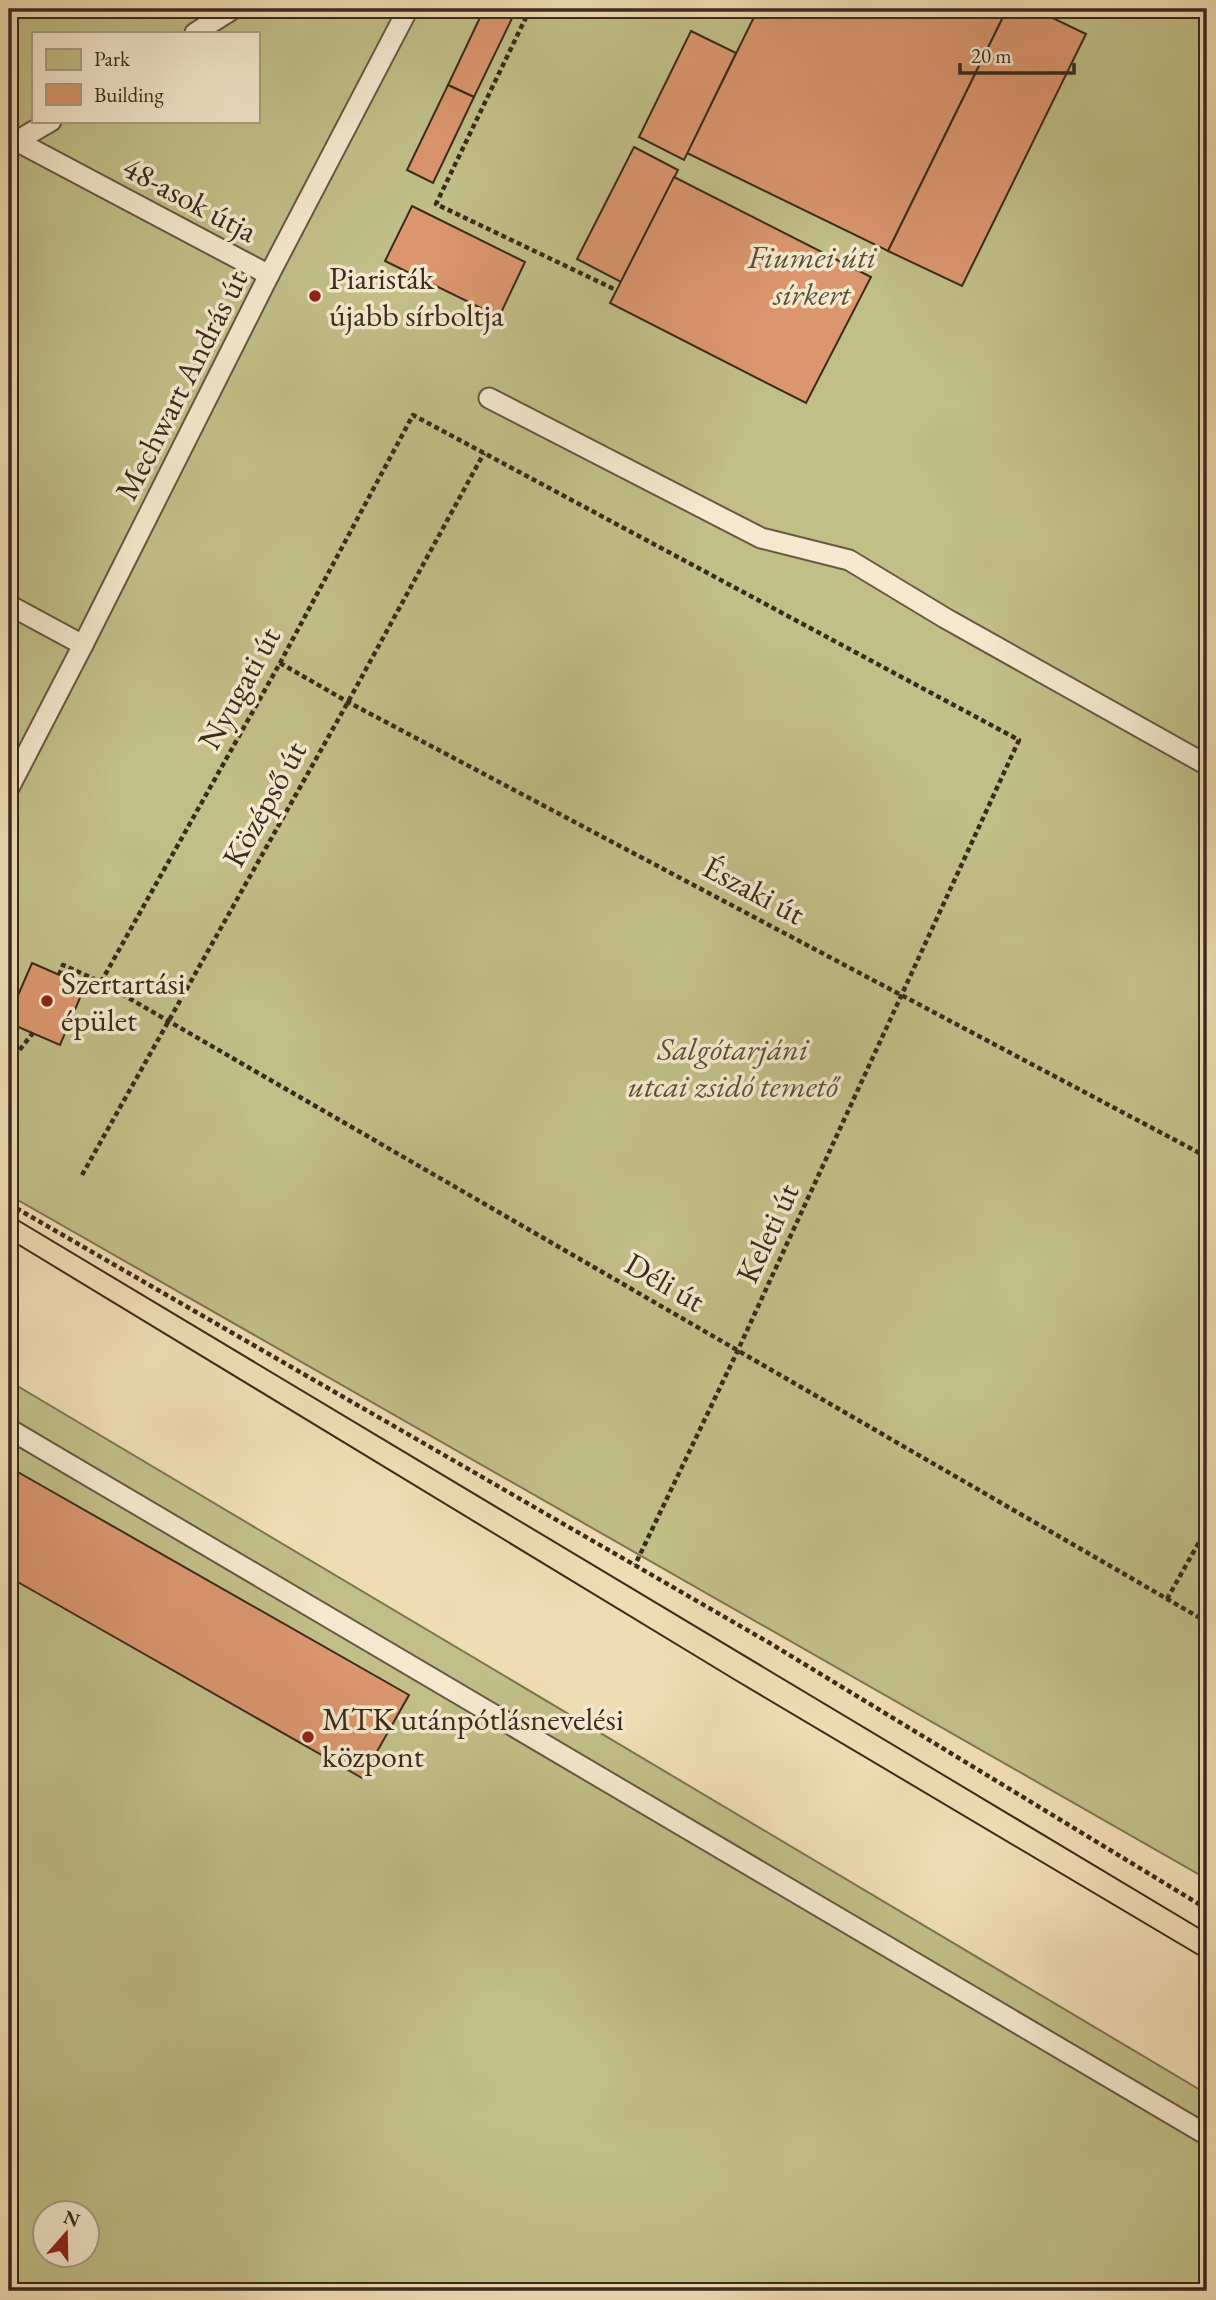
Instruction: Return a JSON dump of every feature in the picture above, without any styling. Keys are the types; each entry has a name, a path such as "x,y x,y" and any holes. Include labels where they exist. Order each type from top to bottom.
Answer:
{"lane":[{"path":"197,32 233,9"},
{"name":"Mechwart András út","path":"9,788 269,275 408,9"},
{"path":"11,142 49,122"},
{"name":"48-asok útja","path":"11,142 269,275"},
{"path":"489,398 761,538 849,560 945,618 1207,765"},
{"path":"9,605 83,645"},
{"path":"9,1429 1207,2135"}],"path":[{"path":"530,9 436,204 616,290"},
{"name":"Nyugati út","path":"101,982 280,663 413,415 484,453"},
{"name":"Középső út","path":"82,1175 348,702 484,453"},
{"name":"Keleti út","path":"484,453 1018,740 738,1350 635,1565"},
{"name":"Északi út","path":"280,663 348,702 1207,1157"},
{"name":"Déli út","path":"59,975 63,965 101,982 1207,1622"},
{"path":"9,1063 33,1033"},
{"path":"9,1204 768,1642 1207,1909"},
{"path":"1167,1599 1207,1528"}],"green space":[{"name":"Salgótarjáni utcai zsidó temető","path":"9,9 1207,9 1207,1879 9,1195"},
{"name":"MTK utánpótlásnevelési központ","path":"9,1381 1207,2094 1207,2291 9,2291"}],"building":[{"path":"484,9 516,10 474,97 448,85"},
{"path":"758,9 1007,9 888,251 687,153"},
{"path":"1007,9 1034,9 1086,34 962,286 888,251"},
{"path":"691,31 736,53 684,160 639,137"},
{"path":"448,85 474,97 433,183 407,170"},
{"path":"634,147 678,170 621,282 577,259"},
{"path":"674,177 871,277 806,403 610,303"},
{"path":"412,206 525,262 499,317 385,261"},
{"name":"Szertartási épület","path":"32,963 85,986 60,1045 9,1023 9,1016"},
{"path":"9,1467 409,1695 362,1778 9,1577"}],"tram line":[{"path":"9,1215 1207,1933"},
{"path":"9,1239 737,1681 1207,1960"}],"place":[{"name":"Piaristák újabb sírboltja","path":"315,296"},
{"name":"Szertartási épület","path":"47,1001"},
{"name":"MTK utánpótlásnevelési központ","path":"308,1737"}],"park label":[{"name":"Fiumei úti sírkert","path":"812,276"}]}
